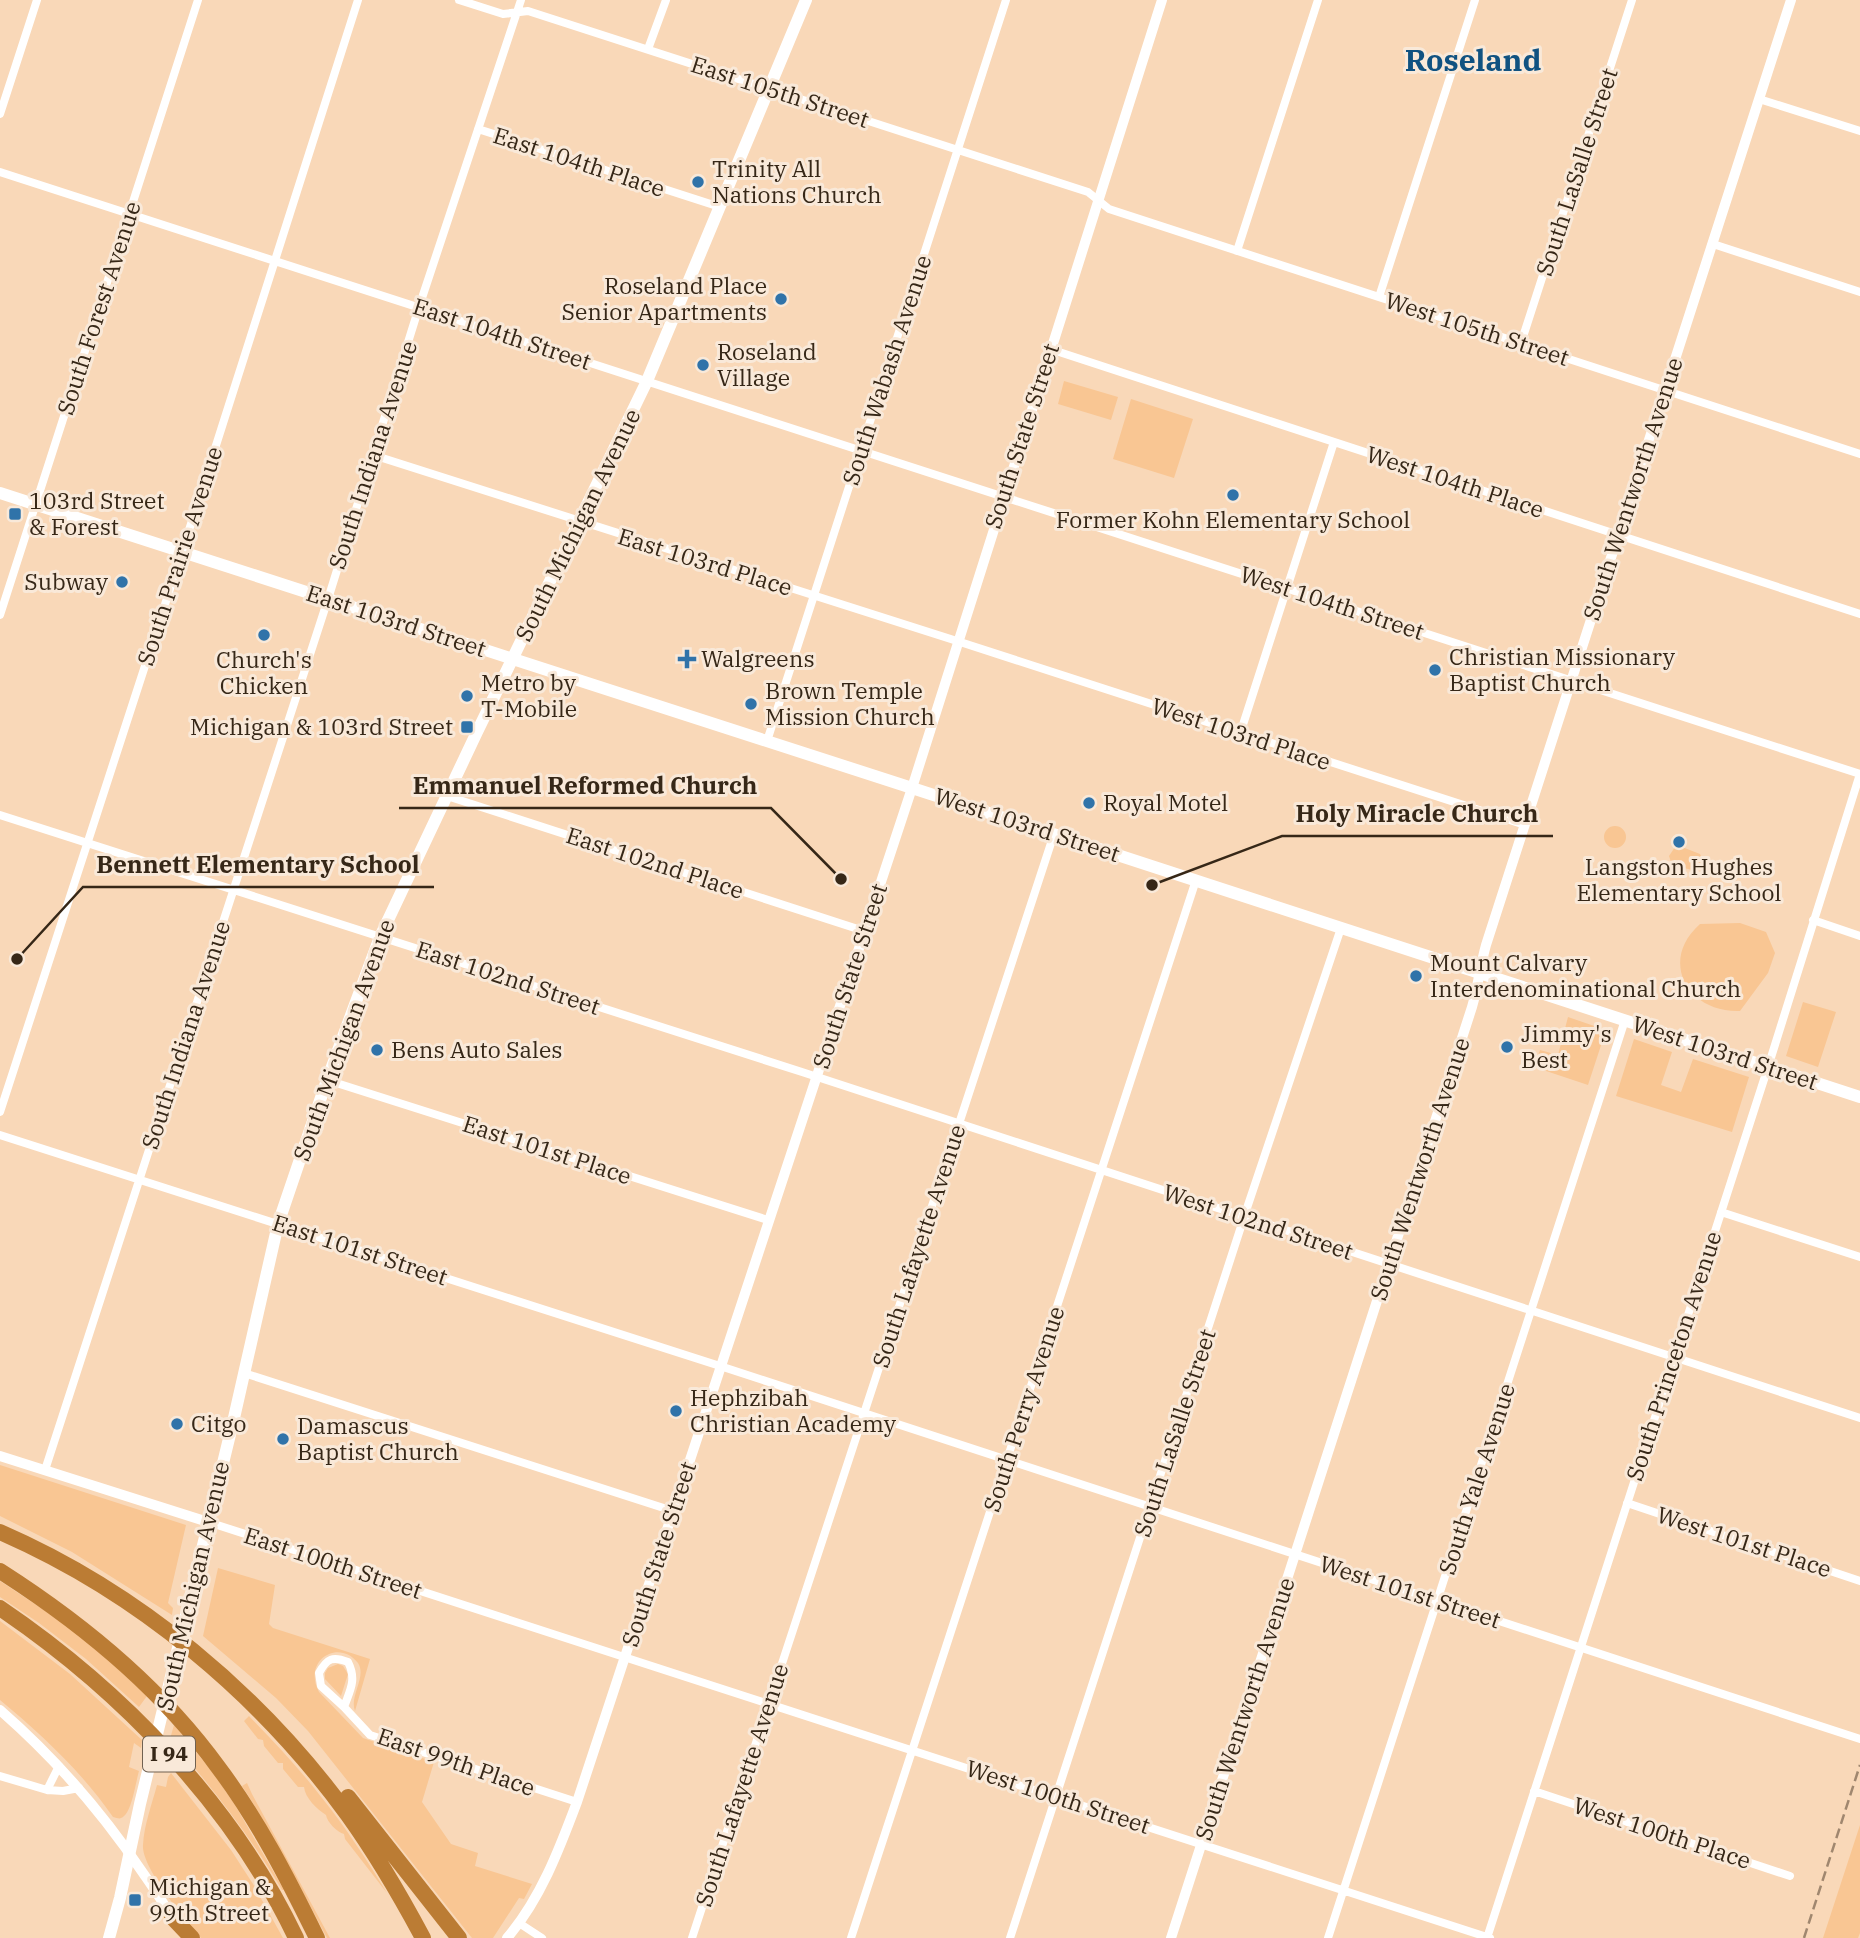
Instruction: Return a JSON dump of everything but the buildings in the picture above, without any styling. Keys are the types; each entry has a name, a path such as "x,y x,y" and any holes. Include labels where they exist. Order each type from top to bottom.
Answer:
{"highway":[{"path":"0,1532 115,1594 213,1667 263,1715 319,1777 377,1857 423,1938"},
{"path":"0,1571 41,1597 89,1633 139,1676 183,1724 218,1765 251,1815 280,1863 317,1938"},
{"name":"I 94","path":"0,1608 52,1645 94,1680 137,1720 185,1772 251,1859 296,1938"},
{"path":"263,1715 300,1740 459,1938"},
{"path":"172,1917 192,1938"}],"main road":[{"name":"South Michigan Avenue","path":"109,1938 278,1224 327,1080 380,937 648,381 806,0"},
{"name":"East 103rd Street","path":"0,493 912,788"},
{"name":"West 103rd Street","path":"912,788 1860,1097"}],"street":[{"path":"0,114 37,0"},
{"name":"South Forest Avenue","path":"0,615 198,0"},
{"name":"South Prairie Avenue","path":"0,1112 358,0"},
{"name":"East 105th Street","path":"459,0 503,14 528,11 1088,192 1097,200"},
{"name":"South Indiana Avenue","path":"45,1470 328,598 419,307 521,0"},
{"path":"648,50 666,0"},
{"name":"South Wabash Avenue","path":"766,741 1006,0"},
{"name":"South State Street","path":"507,1938 520,1923 537,1894 562,1842 576,1802 912,788 1162,0"},
{"path":"1237,251 1318,0"},
{"path":"1379,297 1475,0"},
{"name":"South LaSalle Street","path":"1521,343 1632,0"},
{"name":"South Wentworth Avenue","path":"1171,1938 1475,998 1486,945 1791,0"},
{"path":"1759,99 1860,131"},
{"name":"East 104th Place","path":"478,129 720,207"},
{"name":"East 104th Street","path":"0,172 1003,496"},
{"name":"West 105th Street","path":"1097,200 1107,208 1860,454"},
{"path":"1713,244 1860,292"},
{"name":"West 104th Place","path":"1050,349 1860,614"},
{"path":"1240,734 1334,442"},
{"name":"East 103rd Place","path":"373,455 957,641"},
{"name":"West 104th Street","path":"1003,496 1860,774"},
{"name":"West 103rd Place","path":"957,641 1525,825"},
{"name":"South Princeton Avenue","path":"1488,1938 1860,774"},
{"name":"East 102nd Place","path":"446,796 864,931"},
{"name":"East 102nd Street","path":"0,815 816,1077"},
{"name":"South Lafayette Avenue","path":"692,1938 1054,834"},
{"name":"South Perry Avenue","path":"851,1938 1196,880"},
{"path":"1813,920 1860,936"},
{"name":"South LaSalle Street","path":"1010,1938 1341,928"},
{"name":"South Yale Avenue","path":"1328,1938 1625,1020"},
{"name":"West 102nd Street","path":"816,1077 1860,1419"},
{"name":"East 101st Place","path":"327,1080 768,1220"},
{"name":"East 101st Street","path":"0,1135 720,1366"},
{"path":"1721,1212 1860,1257"},
{"name":"West 101st Street","path":"720,1366 1860,1739"},
{"path":"244,1373 674,1511"},
{"name":"East 100th Street","path":"0,1456 625,1657"},
{"name":"West 101st Place","path":"1627,1503 1860,1581"},
{"name":"West 100th Street","path":"625,1657 1488,1938"},
{"name":"East 99th Place","path":"344,1707 354,1677 353,1672 348,1662 331,1658 319,1673 321,1686 370,1735 576,1802"},
{"path":"0,1710 79,1788 129,1852 183,1938"},
{"path":"47,1790 59,1766"},
{"path":"0,1776 47,1790 79,1788"},
{"name":"West 100th Place","path":"1534,1791 1790,1876"},
{"path":"520,1923 542,1938"}],"shaded area":[{"path":"1064,381 1118,397 1111,420 1058,404"},
{"path":"1131,399 1193,419 1174,478 1113,459"},
{"path":"1611,826 1619,826 1626,833 1626,841 1619,848 1611,848 1604,841 1604,833"},
{"path":"1675,847 1700,854 1703,860 1701,866 1692,870 1672,865 1669,856"},
{"path":"1740,923 1766,932 1775,953 1768,973 1740,1011 1722,1009 1693,994 1680,968 1681,953 1688,938 1700,924"},
{"path":"1803,1002 1836,1012 1818,1067 1786,1056"},
{"path":"1568,1017 1606,1030 1588,1085 1534,1067 1540,1050 1558,1055"},
{"path":"1634,1039 1672,1052 1661,1085 1681,1092 1693,1059 1749,1077 1732,1132 1616,1096"},
{"path":"0,1465 186,1525 168,1603 173,1608 172,1615 72,1552 0,1516"},
{"path":"218,1568 275,1585 269,1624 273,1628 370,1659 355,1711 354,1699 360,1668 350,1656 342,1652 333,1653 319,1662 315,1670 315,1681 319,1692 363,1738 434,1762 422,1802 451,1844 478,1853 475,1866 532,1884 524,1899 519,1898 493,1938 472,1938 308,1731 276,1698 203,1636"},
{"path":"0,1581 91,1644 147,1696 139,1707 86,1659 0,1597"},
{"path":"0,1621 70,1674 142,1740 141,1748 134,1743 129,1767 139,1771 131,1802 123,1817 113,1817 60,1754 0,1700"},
{"path":"338,1664 343,1666 348,1674 341,1696 325,1679 328,1668"},
{"path":"249,1716 296,1766 331,1809 387,1893 345,1839 344,1834 328,1821 326,1815 309,1799 304,1787 298,1787 283,1769 283,1763 278,1763 264,1746 263,1740 258,1739 244,1721"},
{"path":"174,1725 235,1805 284,1890 230,1812 170,1739"},
{"path":"171,1773 231,1850 283,1938 201,1938 157,1880 144,1855 143,1845 157,1785 166,1787"},
{"path":"247,1783 330,1938 327,1938 276,1842 242,1786"},
{"path":"1860,1825 1860,1933 1858,1938 1823,1938"}],"railway":[{"path":"1804,1938 1860,1765"}],"place":[{"name":"Trinity All Nations Church","path":"698,182"},
{"name":"Roseland Place Senior Apartments","path":"781,299"},
{"name":"Roseland Village","path":"703,365"},
{"name":"Former Kohn Elementary School","path":"1233,495"},
{"name":"103rd Street & Forest","path":"15,514"},
{"name":"Subway","path":"122,582"},
{"name":"Church's Chicken","path":"264,635"},
{"name":"Walgreens","path":"687,659"},
{"name":"Christian Missionary Baptist Church","path":"1435,670"},
{"name":"Metro by T-Mobile","path":"467,696"},
{"name":"Brown Temple Mission Church","path":"751,704"},
{"name":"Michigan & 103rd Street","path":"467,727"},
{"name":"Royal Motel","path":"1089,803"},
{"name":"Langston Hughes Elementary School","path":"1679,842"},
{"name":"Emmanuel Reformed Church","path":"841,879"},
{"name":"Holy Miracle Church","path":"1152,885"},
{"name":"Bennett Elementary School","path":"17,959"},
{"name":"Mount Calvary Interdenominational Church","path":"1416,976"},
{"name":"Jimmy's Best","path":"1507,1047"},
{"name":"Bens Auto Sales","path":"377,1050"},
{"name":"Hephzibah Christian Academy","path":"676,1411"},
{"name":"Citgo","path":"177,1424"},
{"name":"Damascus Baptist Church","path":"283,1439"},
{"name":"Michigan & 99th Street","path":"135,1900"}],"district":[{"name":"Roseland","path":"1473,61"}]}
